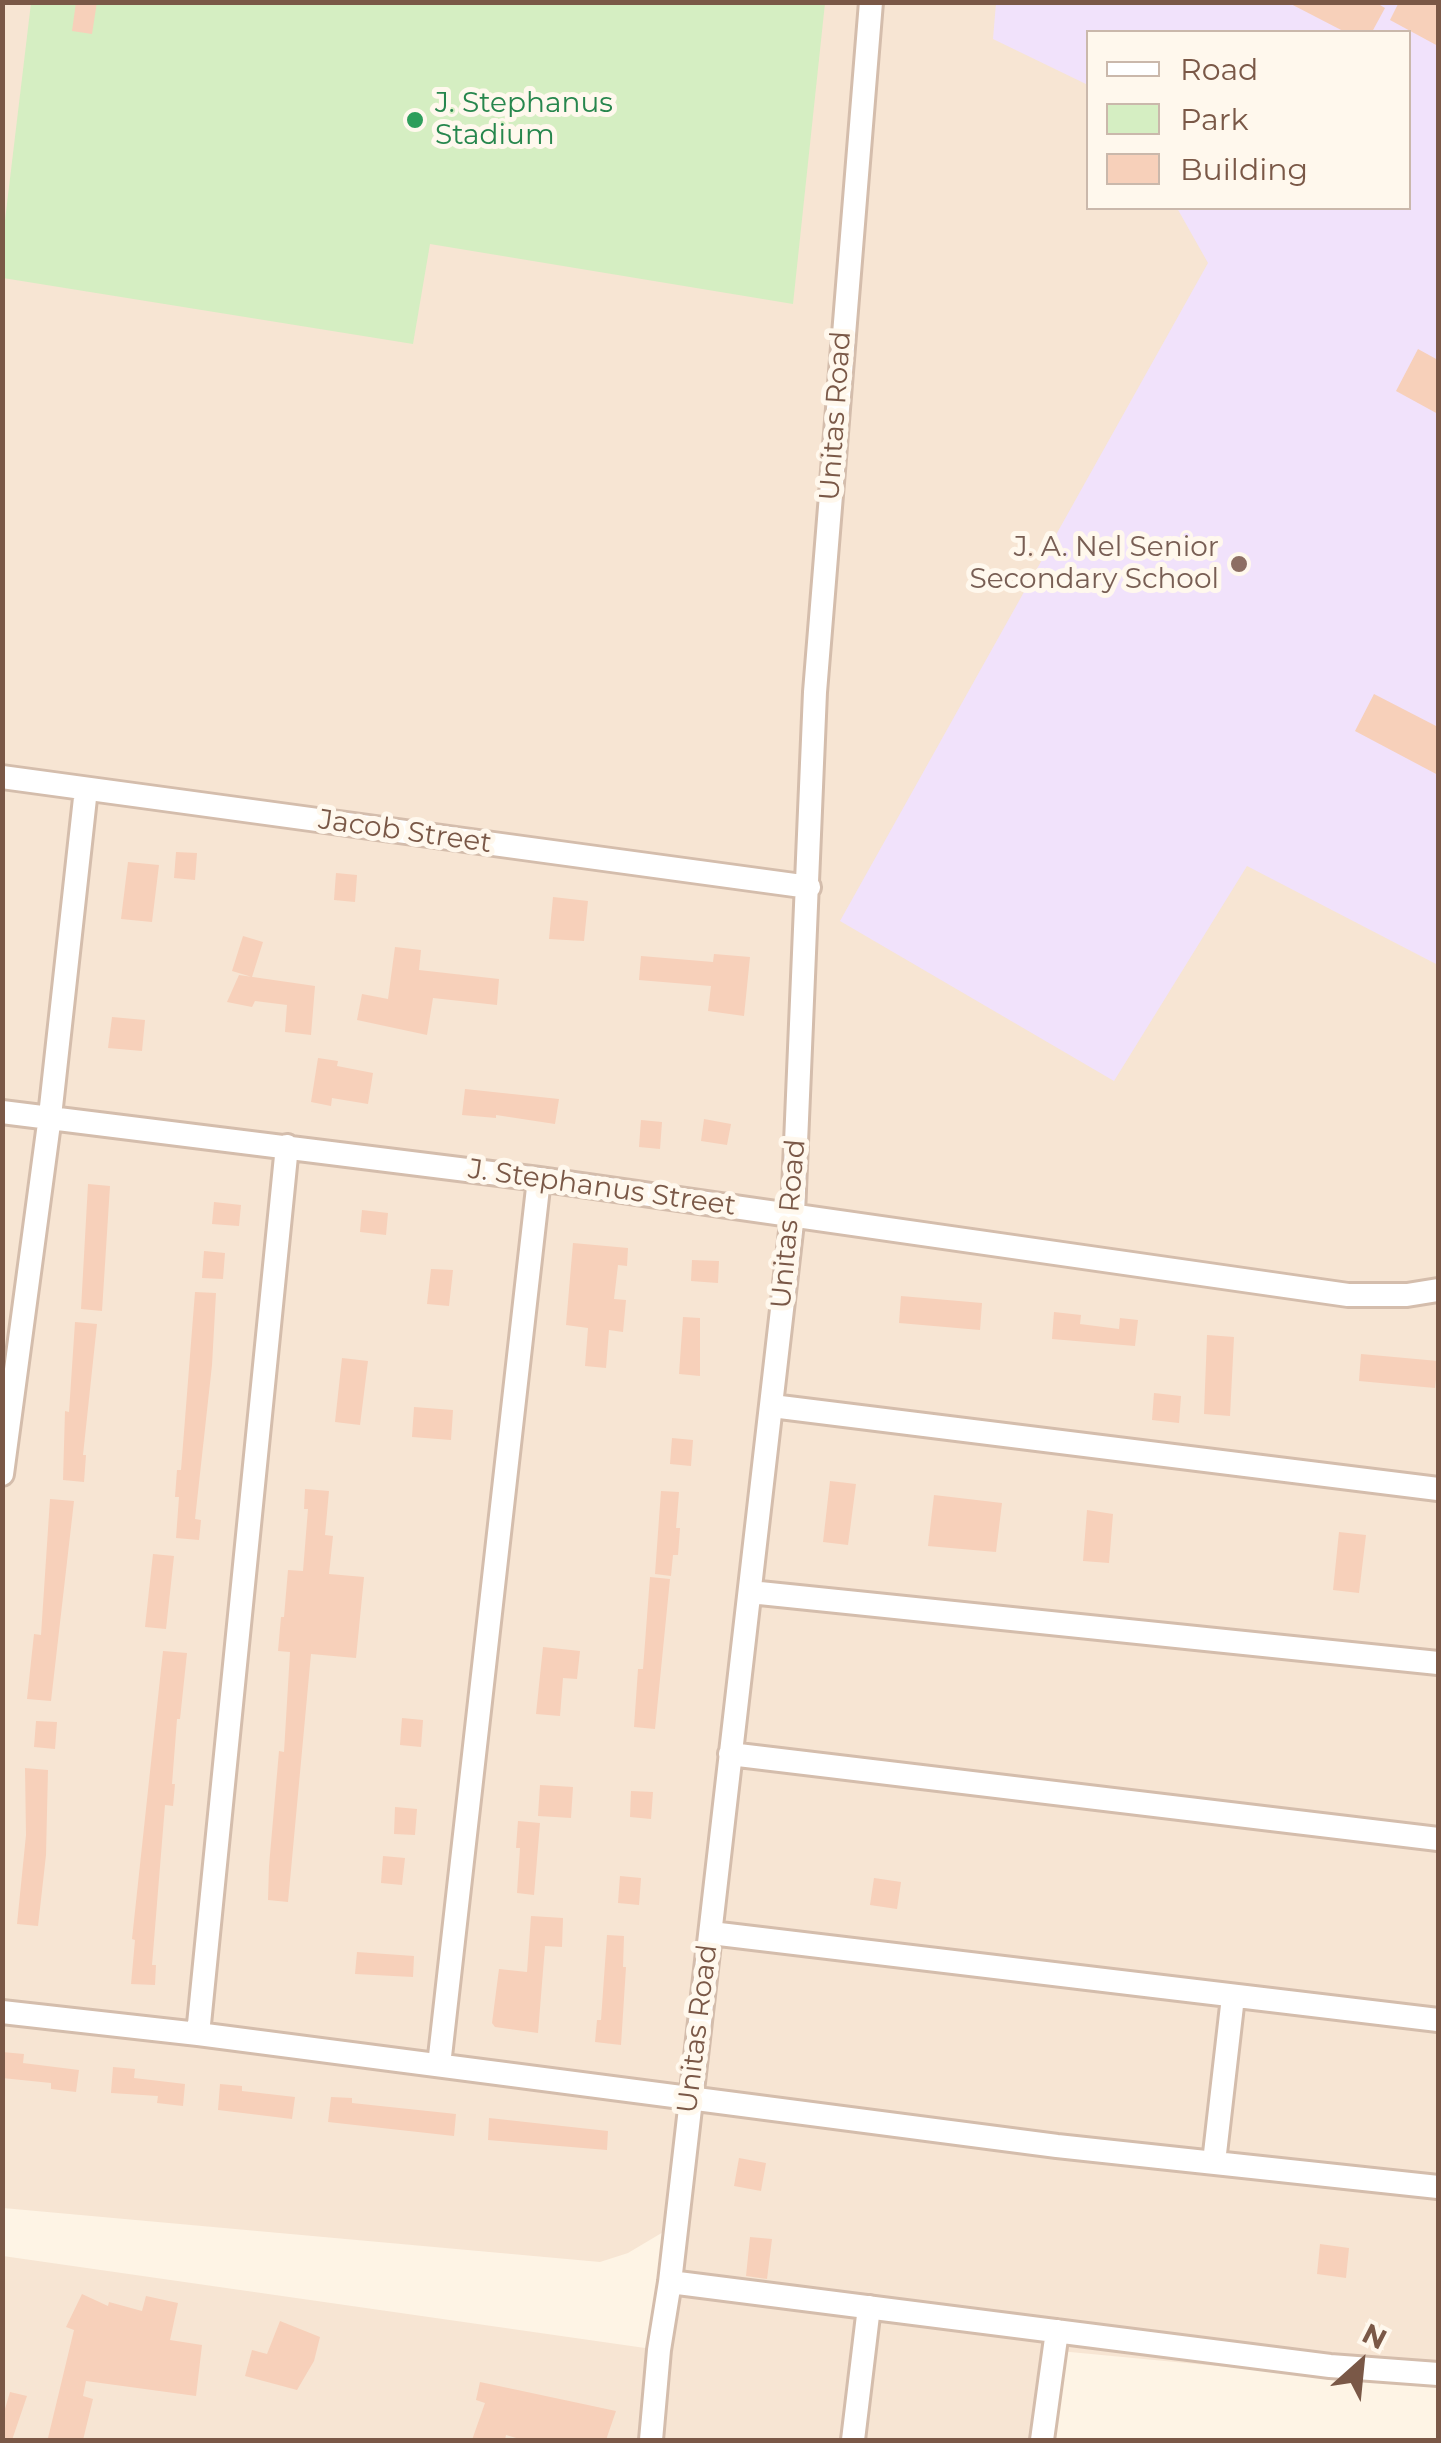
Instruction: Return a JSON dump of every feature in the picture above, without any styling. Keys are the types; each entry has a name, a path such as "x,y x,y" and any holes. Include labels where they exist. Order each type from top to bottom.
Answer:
{"street":[{"name":"Unitas Road","path":"651,2440 658,2350 670,2282 793,1214 815,692 871,2"},
{"name":"Jacob Street","path":"2,777 808,887"},
{"path":"2,1474 12,1323 50,1116 86,789"},
{"name":"J. Stephanus Street","path":"2,1112 539,1179 1348,1295 1407,1296 1438,1290"},
{"path":"198,2034 287,1146"},
{"path":"438,2065 539,1179"},
{"path":"772,1406 1438,1489"},
{"path":"750,1592 1438,1663"},
{"path":"730,1754 1438,1839"},
{"path":"710,1932 1438,2020"},
{"path":"1214,2162 1234,1997"},
{"path":"2,2012 1057,2146 1438,2187"},
{"path":"670,2282 1330,2366 1438,2374"},
{"path":"853,2440 869,2307"},
{"path":"1042,2440 1057,2331"}],"shaded area":[{"path":"2,3 1438,3 1438,2387 1049,2350 1034,2440 661,2440 675,2225 628,2253 600,2262 3,2208"},
{"name":"J. A. Nel Senior Secondary School","path":"996,3 1438,3 1438,965 1247,866 1114,1081 840,921 1208,263 1178,210 1411,210 1411,30 1086,30 1086,84 993,39"},
{"path":"3,2256 659,2350 651,2440 3,2440"}],"green space":[{"name":"J. Stephanus Stadium","path":"31,3 825,3 793,304 430,244 413,344 3,278 3,237"}],"building":[{"path":"76,2 97,2 92,34 72,31"},
{"path":"1287,2 1375,2 1385,8 1373,30 1341,30"},
{"path":"1399,2 1438,2 1438,46 1411,30 1390,20"},
{"path":"1418,349 1438,360 1438,414 1396,391"},
{"path":"1374,694 1438,727 1438,775 1355,731"},
{"path":"176,852 197,853 195,880 174,878"},
{"path":"128,862 159,865 152,922 121,919"},
{"path":"336,873 357,875 355,902 334,900"},
{"path":"553,897 588,901 584,941 549,939"},
{"path":"243,936 263,942 252,977 232,971"},
{"path":"395,947 421,950 419,970 499,979 497,1005 433,998 427,1035 357,1020 362,994 388,999"},
{"path":"714,954 750,957 744,1016 708,1011 711,986 639,980 641,956 713,962"},
{"path":"239,975 315,986 311,1035 285,1032 287,1005 255,1001 252,1007 227,1002"},
{"path":"112,1017 145,1020 142,1051 108,1048"},
{"path":"318,1058 373,1073 368,1104 332,1098 331,1106 311,1102"},
{"path":"465,1089 559,1099 555,1124 496,1115 462,1115"},
{"path":"704,1119 731,1124 727,1145 701,1141"},
{"path":"641,1120 662,1122 660,1149 639,1147"},
{"path":"88,1184 110,1186 102,1311 81,1309"},
{"path":"214,1202 241,1205 239,1226 212,1224"},
{"path":"362,1210 388,1213 386,1235 360,1232"},
{"path":"573,1243 628,1248 627,1266 618,1265 614,1299 626,1300 623,1332 609,1330 606,1368 585,1366 588,1328 566,1325"},
{"path":"204,1251 225,1253 223,1279 202,1278"},
{"path":"692,1260 719,1261 718,1283 691,1281"},
{"path":"431,1269 453,1270 449,1306 427,1304"},
{"path":"195,1292 216,1293 195,1519 201,1520 199,1540 176,1538 179,1497 175,1497 177,1470 181,1470"},
{"path":"901,1296 982,1303 980,1330 899,1323"},
{"path":"1054,1312 1081,1315 1080,1324 1119,1329 1120,1318 1138,1320 1135,1346 1052,1339"},
{"path":"683,1317 700,1318 700,1376 679,1374"},
{"path":"75,1322 97,1324 83,1455 84,1482 63,1480 65,1411 69,1412"},
{"path":"1207,1335 1234,1337 1230,1416 1204,1414"},
{"path":"1361,1354 1438,1361 1435,1388 1359,1381"},
{"path":"342,1358 368,1361 360,1425 335,1422"},
{"path":"1154,1393 1181,1396 1179,1423 1152,1420"},
{"path":"414,1407 453,1410 451,1440 412,1437"},
{"path":"672,1438 693,1440 691,1466 670,1464"},
{"path":"830,1481 856,1484 848,1545 823,1542"},
{"path":"305,1489 329,1491 325,1535 333,1536 329,1574 364,1577 356,1658 311,1654 288,1902 268,1900 269,1866 279,1751 284,1752 290,1652 278,1651 281,1617 288,1570 303,1571 308,1509 304,1509"},
{"path":"661,1491 679,1492 678,1555 673,1555 671,1576 655,1574"},
{"path":"934,1495 1002,1503 996,1552 928,1546"},
{"path":"50,1499 74,1501 51,1701 27,1699 34,1634 41,1635"},
{"path":"1087,1510 1113,1514 1109,1563 1083,1561"},
{"path":"1339,1532 1366,1535 1359,1593 1333,1590"},
{"path":"153,1554 174,1556 166,1629 145,1627"},
{"path":"650,1577 670,1579 655,1729 634,1727"},
{"path":"543,1647 580,1651 577,1679 563,1678 560,1716 536,1714"},
{"path":"163,1651 187,1653 177,1719 173,1806 165,1805 152,1965 156,1965 155,1985 131,1984 135,1940 132,1939"},
{"path":"402,1718 423,1720 421,1747 400,1745"},
{"path":"36,1721 57,1722 55,1749 34,1747"},
{"path":"25,1768 48,1770 46,1855 38,1926 17,1924 26,1835"},
{"path":"540,1785 573,1787 571,1818 538,1816"},
{"path":"631,1791 653,1792 651,1819 630,1817"},
{"path":"395,1807 417,1809 415,1835 394,1834"},
{"path":"518,1821 540,1823 534,1895 517,1893"},
{"path":"383,1856 405,1858 402,1885 381,1883"},
{"path":"620,1876 641,1878 639,1905 618,1903"},
{"path":"874,1878 901,1882 897,1909 870,1905"},
{"path":"531,1916 563,1918 562,1947 545,1946 538,2033 495,2027 492,2023 499,1969 527,1972"},
{"path":"607,1935 624,1936 621,2045 595,2042 597,2020 601,2020"},
{"path":"357,1952 414,1956 413,1977 355,1974"},
{"path":"2,2052 24,2054 23,2063 79,2070 76,2092 51,2089 51,2083 2,2078"},
{"path":"113,2067 135,2069 134,2078 185,2084 183,2106 157,2103 158,2096 111,2093"},
{"path":"220,2084 242,2086 242,2091 295,2097 292,2119 218,2110"},
{"path":"331,2097 352,2098 352,2103 456,2114 454,2136 328,2122"},
{"path":"489,2118 608,2131 607,2150 488,2140"},
{"path":"739,2158 766,2163 761,2191 734,2186"},
{"path":"750,2237 772,2239 767,2279 746,2276"},
{"path":"1320,2244 1349,2248 1346,2278 1317,2274"},
{"path":"82,2294 108,2306 109,2302 142,2311 146,2296 178,2303 170,2340 202,2345 196,2396 86,2381 83,2396 93,2399 83,2440 48,2438 74,2330 66,2327"},
{"path":"280,2321 320,2337 314,2361 297,2390 245,2376 252,2350 267,2354"},
{"path":"480,2382 616,2411 606,2440 523,2440 506,2435 505,2440 472,2440 485,2403 476,2400"},
{"path":"10,2392 27,2396 12,2440 2,2440 2,2419"}],"place":[{"name":"J. Stephanus Stadium","path":"415,120"},
{"name":"J. A. Nel Senior Secondary School","path":"1239,564"}]}
